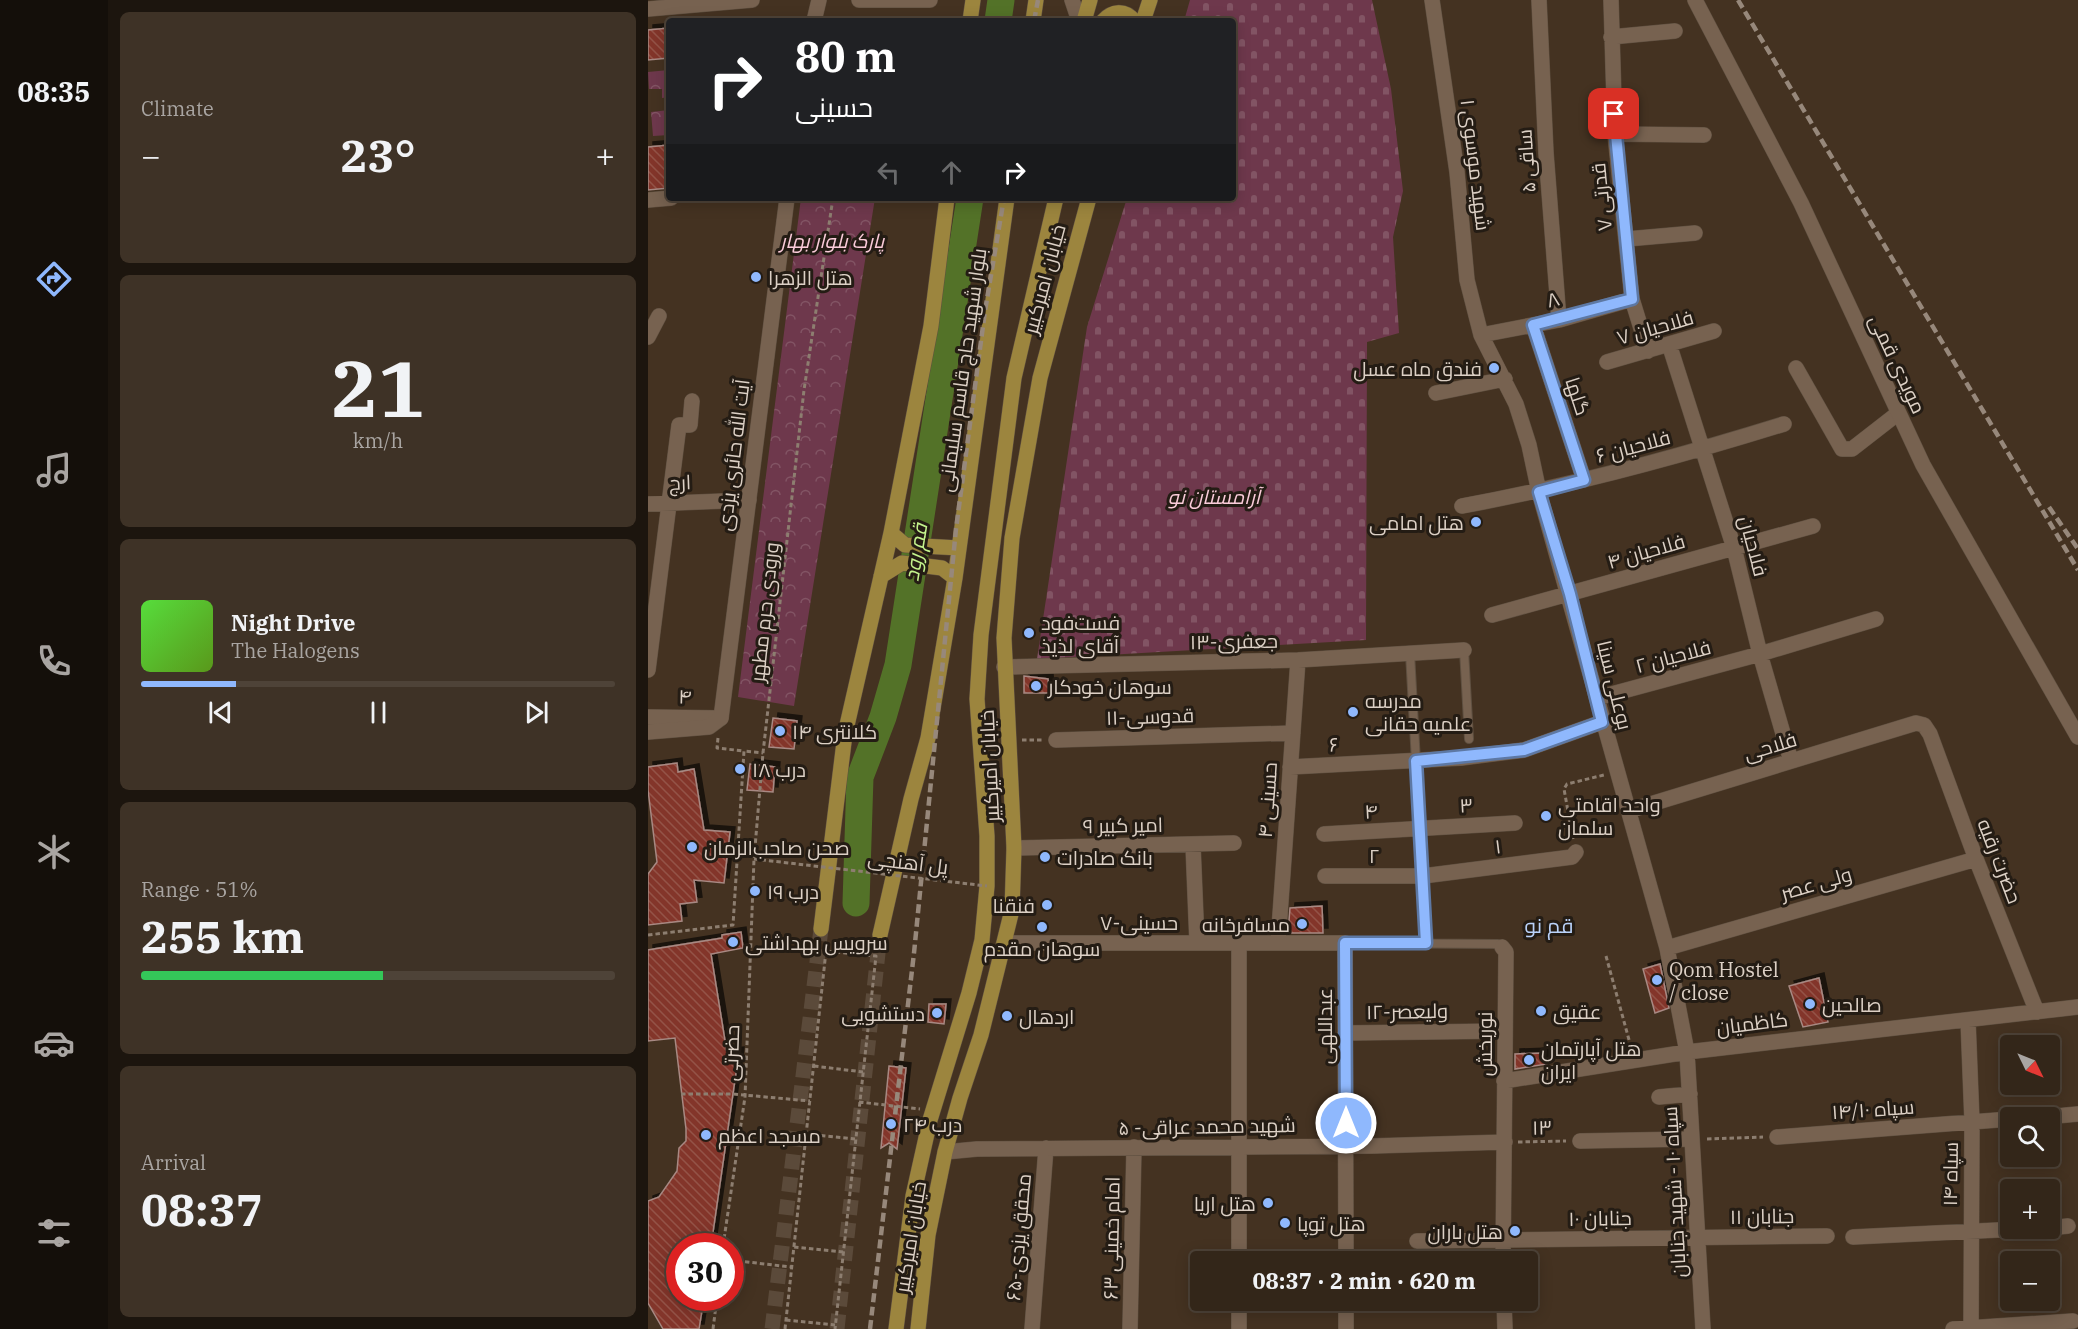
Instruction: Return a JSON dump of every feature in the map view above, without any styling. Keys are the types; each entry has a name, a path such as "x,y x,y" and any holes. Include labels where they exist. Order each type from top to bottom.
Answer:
{"main road":[{"path":"970,18 973,0"},
{"path":"1033,18 1036,0"},
{"path":"1085,18 1090,0"},
{"path":"1144,18 1150,0"},
{"path":"1106,18 1112,13 1124,13 1130,18"},
{"name":"بلوار شهید حاج قاسم سلیمانی","path":"821,930 845,734 891,533 931,326 947,201"},
{"name":"بلوار شهید حاج قاسم سلیمانی","path":"880,935 911,799 928,738 955,578 953,548 1007,201"},
{"name":"خیابان امیرکبیر","path":"896,1329 913,1196 933,1110 969,993 981,940 987,886 987,836 978,699 981,636 1014,378 1055,201"},
{"name":"خیابان امیرکبیر","path":"918,1329 928,1235 945,1152 981,1035 1005,943 1015,889 1004,667 1012,538 1040,378 1088,201"},
{"path":"891,533 905,545 953,548"},
{"path":"881,576 902,563 942,568 955,578"}],"street":[{"path":"654,6 752,0"},
{"path":"815,18 819,0"},
{"path":"860,0 923,1"},
{"path":"1072,0 1077,18"},
{"name":"شهید موسوی ۱","path":"1432,0 1457,172 1467,280 1481,335"},
{"name":"ساقی ۵","path":"1539,0 1546,153 1559,320"},
{"name":"قدرتی ۷","path":"1611,0 1615,134 1632,299 1648,351"},
{"name":"مویدی قمی","path":"1695,0 1801,203 1897,414 1923,465 2078,737"},
{"path":"1611,37 1676,31"},
{"path":"1615,134 1704,135"},
{"path":"648,200 666,198"},
{"name":"آیت الله‌ حائری‌ یزدی","path":"721,718 787,201"},
{"path":"1627,239 1695,233"},
{"name":"۸","path":"1481,335 1559,320 1632,299"},
{"path":"648,337 659,316"},
{"name":"گلها","path":"1533,325 1584,480"},
{"name":"فلاحیان ۷","path":"1607,362 1714,331"},
{"name":"بوعلی سینا","path":"1481,335 1516,404 1530,445 1539,492 1570,594 1602,722 1667,948 1687,1052"},
{"name":"فلاحیان","path":"1670,344 1734,548 1760,654 1791,761"},
{"path":"1796,368 1842,448 1852,449 1897,414"},
{"path":"1436,393 1504,380"},
{"path":"648,670 679,425 690,424 692,401"},
{"name":"فلاحیان ۶","path":"1462,506 1539,492 1702,449 1784,424"},
{"name":"ارج","path":"648,504 749,500"},
{"name":"فلاحیان ۴","path":"1492,615 1813,526"},
{"path":"1760,654 1876,619"},
{"name":"جعفری-۱۳","path":"1004,667 1298,660 1464,650"},
{"name":"فلاحیان ۲","path":"1597,698 1760,654"},
{"name":"حسینی ۴","path":"1278,943 1298,660"},
{"name":"۴","path":"648,717 721,718"},
{"path":"648,732 710,727 721,718"},
{"name":"۶","path":"1290,767 1416,761 1524,750 1602,722"},
{"name":"فلاحی","path":"1628,811 1916,723 1924,725"},
{"name":"حضرت رقیه","path":"1924,725 1930,734 1976,859 2037,1012"},
{"name":"قدوسی-۱۱","path":"1056,740 1293,733"},
{"name":"۳","path":"1420,829 1515,823"},
{"name":"۴","path":"1324,834 1420,829"},
{"name":"امیر کبیر ۹","path":"1014,848 1234,843"},
{"path":"1193,845 1197,943"},
{"name":"۱","path":"1423,876 1535,863 1572,857 1576,852"},
{"name":"ولی عصر","path":"1667,948 1976,859"},
{"name":"۲","path":"1325,876 1423,876"},
{"name":"حسینی-۷","path":"1005,943 1345,943"},
{"path":"1239,943 1239,1251"},
{"name":"عبداللهی","path":"1345,943 1346,1251"},
{"name":"نوربخش","path":"1503,947 1506,952 1503,1251"},
{"name":"کاظمیان","path":"1504,1081 1687,1052 2078,1007"},
{"name":"سپاه ۱۴","path":"1968,1020 1972,1122 1971,1328"},
{"name":"ولیعصر-۱۲","path":"1345,1033 1504,1031"},
{"name":"سپاه ۱۰ - شهید جنابان","path":"1687,1052 1703,1329"},
{"path":"1659,1097 1690,1094"},
{"path":"2060,1116 2078,1114"},
{"name":"سپاه ۱۴/۱۰","path":"1777,1137 2000,1120"},
{"path":"1580,1141 1691,1139"},
{"name":"شهید محمد عراقی- ۵","path":"945,1152 1046,1148 1346,1146 1504,1142"},
{"name":"امام خمینی ۶۳","path":"1130,1329 1134,1147"},
{"name":"محقق یزدی-۶۵","path":"1032,1329 1046,1148"},
{"path":"2060,1227 2068,1226"},
{"path":"1853,1237 2000,1231"},
{"name":"جنابان ۱۱","path":"1698,1237 1827,1236"},
{"name":"جنابان ۱۰","path":"1417,1241 1698,1237"},
{"path":"1239,1311 1239,1329"},
{"path":"1346,1311 1346,1329"},
{"path":"1504,1311 1505,1329"},
{"path":"1953,1329 2073,1321"}],"lane":[{"path":"1464,650 1469,739"},
{"path":"1410,654 1426,943"},
{"path":"1345,943 1498,944 1503,947"}],"path":[{"name":"ورودی حرم مطهر","path":"754,859 804,390 832,201"},
{"path":"721,718 717,748 764,753"},
{"path":"1008,740 1056,740"},
{"path":"648,936 733,925 744,752"},
{"path":"1576,852 1564,789 1567,784 1616,772"},
{"name":"پل آهنچی","path":"754,859 987,886"},
{"name":"حضرتی","path":"725,1233 745,1097 754,859"},
{"path":"785,1329 826,951 876,956 835,1327 786,1320"},
{"path":"1606,956 1634,1060"},
{"path":"813,1066 863,1072"},
{"path":"681,1094 733,1094 745,1097 810,1101"},
{"path":"859,1102 933,1110"},
{"path":"806,1134 855,1139"},
{"path":"1691,1139 1777,1137"},
{"name":"۱۳","path":"1504,1142 1580,1141"},
{"path":"794,1247 843,1252"},
{"path":"744,1262 791,1267"},
{"path":"712,1329 715,1311"}],"green space":[{"name":"آرامستان نو","path":"1190,0 1372,0 1391,89 1403,191 1393,237 1399,333 1367,342 1366,640 1037,659 1087,327 1126,201 1236,201 1236,18 1185,18"},
{"path":"666,70 666,97 662,98 662,89 649,89 648,72"},
{"path":"666,110 666,135 653,136 651,112"},
{"name":"پارک بلوار بهار","path":"801,201 875,201 794,706 738,697"}],"building":[{"path":"666,28 666,58 648,60 648,30"},
{"path":"666,145 666,188 648,190 648,147"},
{"name":"سوهان خودکار","path":"1024,676 1048,679 1049,693 1024,693"},
{"path":"773,718 797,721 794,749 769,747"},
{"name":"صحن صاحب‌الزمان","path":"677,763 678,772 694,769 704,830 730,832 724,883 694,880 697,902 680,904 682,921 648,925 648,874 657,862 648,790 648,767"},
{"path":"750,764 775,767 773,792 747,790"},
{"name":"مسافرخانه","path":"1322,906 1323,933 1288,933 1290,908"},
{"name":"مسجد اعظم","path":"741,932 743,948 711,954 727,1053 739,1052 713,1233 666,1233 666,1311 702,1311 699,1329 663,1329 648,1303 648,1201 659,1197 677,1171 679,1148 686,1141 686,1129 675,1038 648,1041 648,950 722,938 722,935"},
{"name":"Qom Hostel / close","path":"1660,964 1669,1008 1655,1013 1643,969"},
{"name":"صالحین","path":"1819,978 1828,1022 1803,1027 1789,986"},
{"name":"دستشویی","path":"929,1004 946,1004 944,1024 928,1022"},
{"name":"هتل آپارتمان ایران","path":"1544,1053 1547,1064 1515,1069 1515,1054"},
{"name":"درب ۲۴","path":"889,1066 906,1068 897,1149 889,1143 881,1148"}],"waterway":[{"name":"قم رود","path":"998,18 1001,0"},
{"name":"قم رود","path":"856,903 860,777 883,717 898,665 970,201"}],"tunnel":[{"path":"772,1329 821,929"},
{"path":"837,1329 880,935"}],"railway":[{"path":"1035,18 1038,0"},
{"path":"1738,0 2078,570"},
{"path":"870,1329 914,953 956,529 985,311 1003,201"},
{"path":"2049,507 2078,549"}],"place":[{"name":"هتل الزهرا","path":"756,277"},
{"name":"فندق ماه عسل","path":"1494,368"},
{"name":"هتل امامی","path":"1476,522"},
{"name":"فست‌فود آقای لذیذ","path":"1029,633"},
{"name":"سوهان خودکار","path":"1036,686"},
{"name":"مدرسه علمیه حقانی","path":"1353,712"},
{"name":"کلانتری ۱۴","path":"780,731"},
{"name":"درب ۱۸","path":"740,769"},
{"name":"واحد اقامتی سلمان","path":"1546,816"},
{"name":"صحن صاحب‌الزمان","path":"692,847"},
{"name":"بانک صادرات","path":"1045,857"},
{"name":"درب ۱۹","path":"755,891"},
{"name":"فنقنا","path":"1047,905"},
{"name":"مسافرخانه","path":"1302,924"},
{"name":"سوهان مقدم","path":"1042,927"},
{"name":"سرویس بهداشتی","path":"733,942"},
{"name":"Qom Hostel / close","path":"1657,980"},
{"name":"صالحین","path":"1810,1004"},
{"name":"عقیق","path":"1541,1011"},
{"name":"دستشویی","path":"937,1013"},
{"name":"اردهال","path":"1007,1016"},
{"name":"هتل آپارتمان ایران","path":"1529,1060"},
{"name":"درب ۲۴","path":"891,1124"},
{"name":"مسجد اعظم","path":"706,1135"},
{"name":"هتل اریا","path":"1268,1203"},
{"name":"هتل توپا","path":"1285,1223"},
{"name":"هتل باران","path":"1515,1231"}],"district":[{"name":"قم نو","path":"1549,925"}],"route":[{"path":"1346,1123 1345,943 1426,943 1416,761 1524,750 1602,722 1570,594 1539,492 1584,480 1533,325 1632,299 1614,114"}]}
